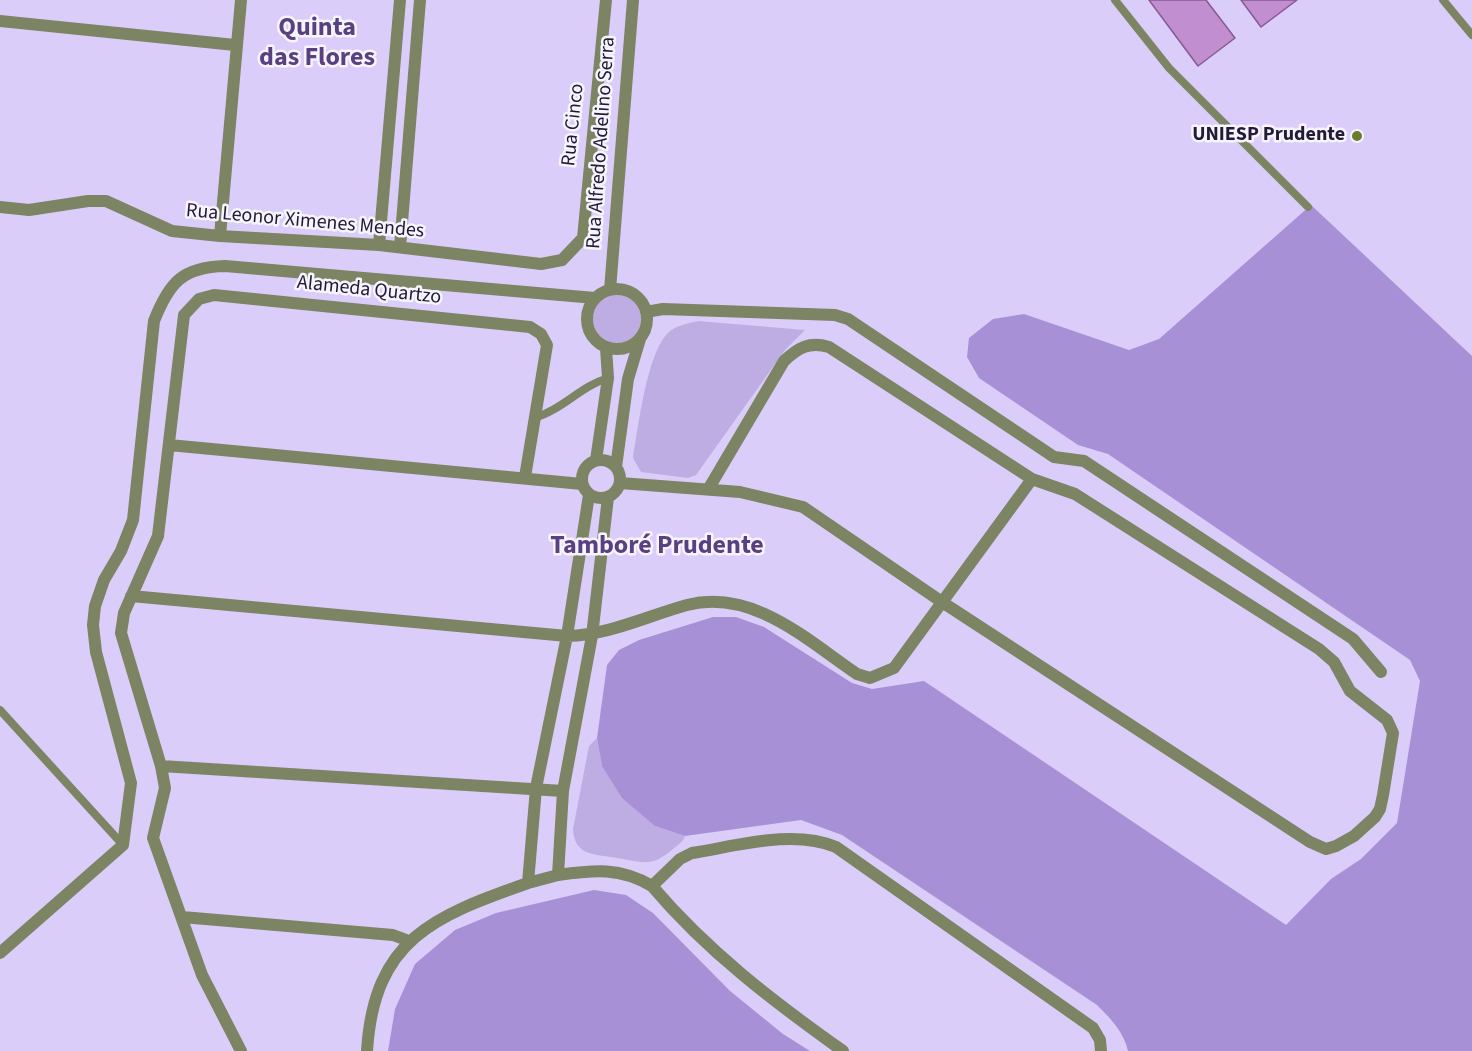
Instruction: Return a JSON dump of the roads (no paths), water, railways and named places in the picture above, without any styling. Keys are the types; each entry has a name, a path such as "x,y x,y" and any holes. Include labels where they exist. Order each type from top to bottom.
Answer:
{"street":[{"path":"220,237 240,0"},
{"path":"379,245 400,0"},
{"path":"400,248 420,0"},
{"name":"Rua Cinco","path":"574,250 583,238 606,0"},
{"name":"Rua Alfredo Adelino Serra","path":"610,290 633,0"},
{"path":"0,21 236,45"},
{"name":"Rua Leonor Ximenes Mendes","path":"0,207 29,210 88,201 106,201 172,231 220,237 379,245 541,264 562,260 574,250"},
{"path":"0,953 123,845 131,783 96,652 93,625 95,606 104,580 121,551 133,520 154,321 163,298 172,285 202,267 225,266 595,298 610,290 629,291 637,296 646,312 645,331 640,339 628,379 616,467 620,483 618,489 608,497 602,499 586,489 525,477 169,445 158,536 124,613 121,633 160,765 164,798 153,838 202,975 241,1051"},
{"name":"Alameda Quartzo","path":"169,445 184,315 199,299 214,295 530,327 541,334 547,345 525,477"},
{"path":"595,298 587,316 587,326 598,343 606,348 625,349 640,339"},
{"path":"646,312 663,309 835,315 848,319 1053,457 1084,461 1353,639 1381,672"},
{"path":"620,483 740,492 803,507 942,602 1310,842 1326,849 1354,836 1375,817 1380,809 1393,733 1387,720 1350,691 1334,662 1319,649 1075,494 1032,478 829,347 818,344 797,349 784,361 709,488"},
{"path":"596,460 608,378 606,348"},
{"path":"528,883 536,788 567,636 586,489 584,469 596,460 607,460 616,467"},
{"path":"131,596 567,636 592,636 689,605 711,602 740,604 782,623 856,674 870,678 894,668 1032,478"},
{"path":"558,875 563,790 592,636 608,497"},
{"path":"160,765 563,790"},
{"path":"652,886 680,859 692,853 782,838 824,842 836,847 1093,1028 1100,1040 1101,1051"},
{"path":"367,1051 372,1007 386,972 410,942 435,920 457,908 528,883 596,869 619,871 635,876 652,886 714,950 766,997 843,1051"},
{"path":"182,917 393,934 410,942"}],"lane":[{"path":"1115,0 1169,68 1308,207"},
{"path":"1443,0 1472,35"},
{"path":"534,418 546,415 594,382 608,378"},
{"path":"0,710 123,845"}],"place":[{"name":"UNIESP Prudente","path":"1357,136"}],"district":[{"name":"Quinta das Flores","path":"317,44"},
{"name":"Tamboré Prudente","path":"657,547"}]}
